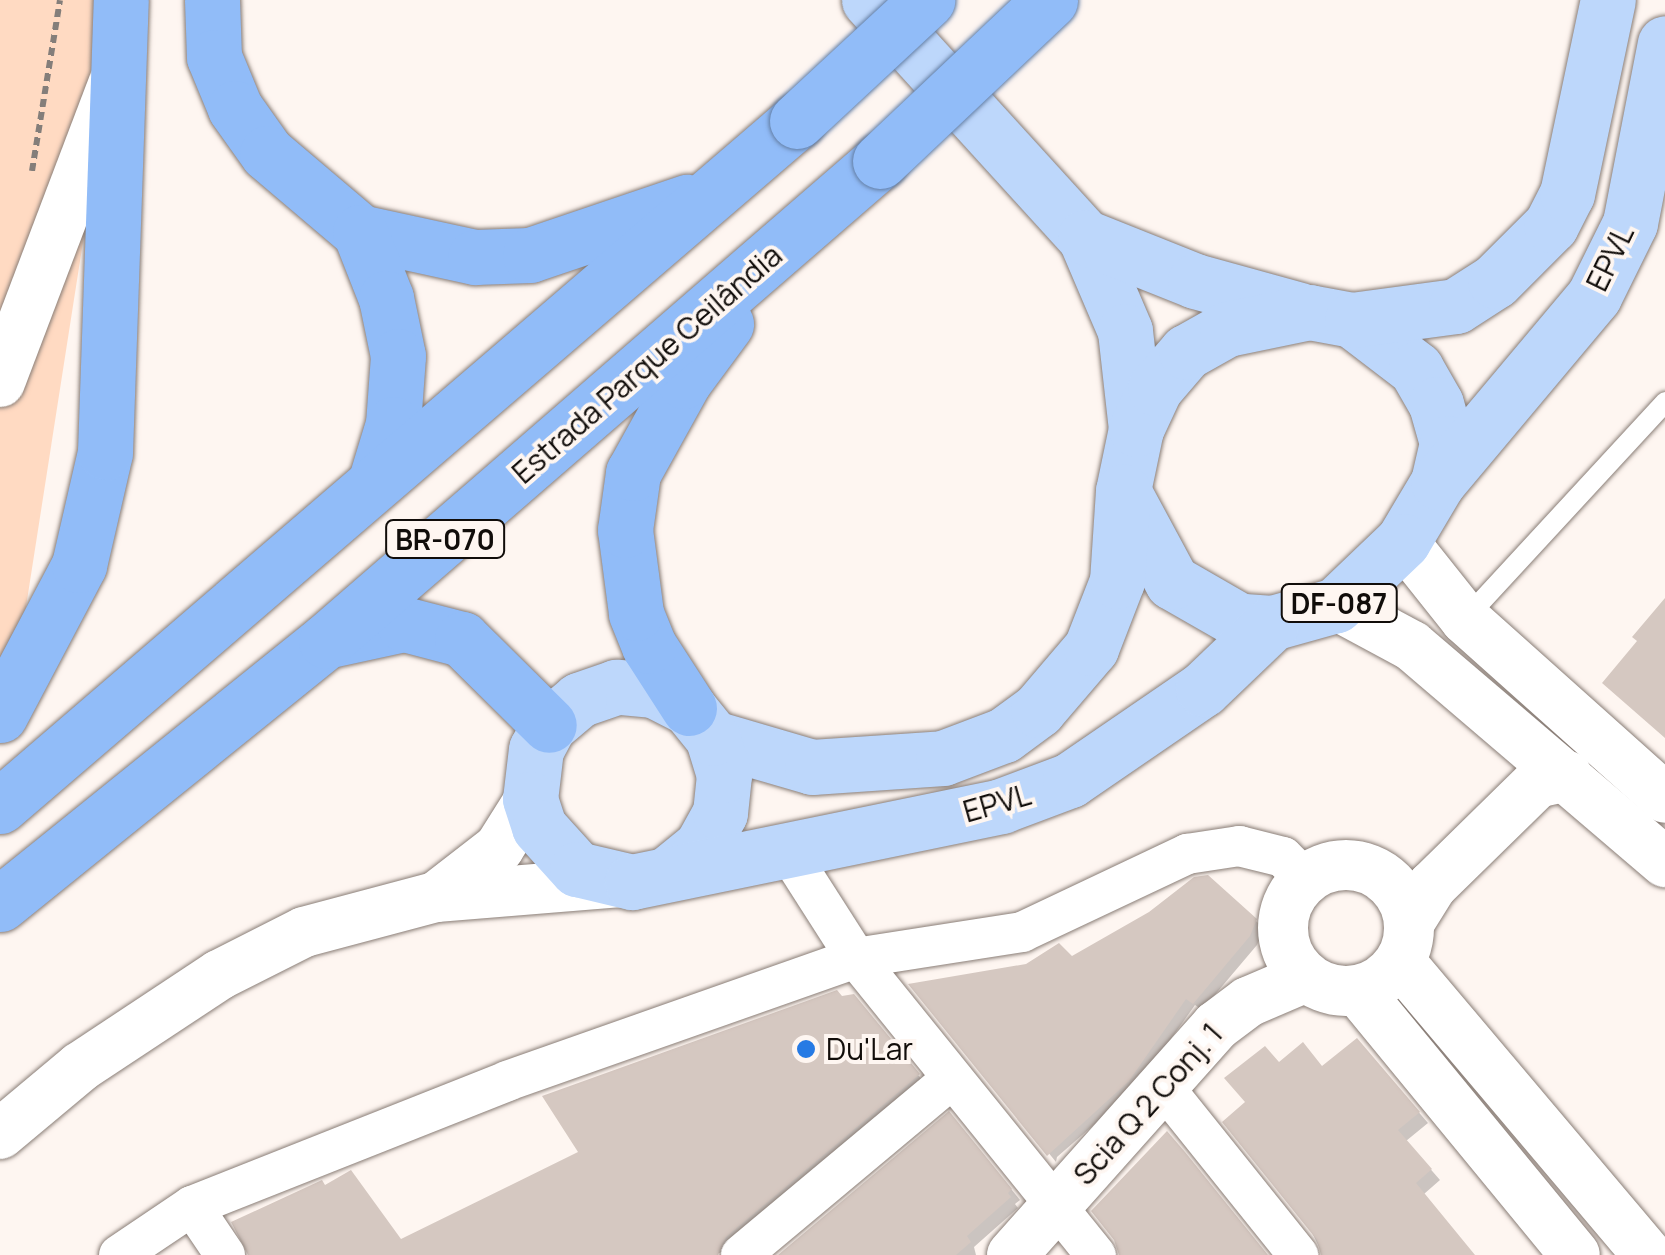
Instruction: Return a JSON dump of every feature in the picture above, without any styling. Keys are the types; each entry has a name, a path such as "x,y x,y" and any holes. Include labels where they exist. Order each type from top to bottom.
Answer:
{"highway":[{"path":"0,715 80,565 105,452 115,80 121,0"},
{"path":"115,80 132,0"},
{"path":"212,0 214,57 235,108 266,152 360,232 386,298 398,356 393,424 376,480"},
{"name":"BR-070","path":"0,806 376,480 722,189 927,0"},
{"name":"Estrada Parque Ceilândia","path":"0,904 326,641 880,161 1050,0"},
{"path":"360,232 475,257 530,255 588,239 722,189"},
{"path":"701,723 649,646 636,613 625,530 633,473 684,380 785,245"},
{"path":"326,641 404,624 462,639 550,725"}],"main road":[{"name":"DF-087","path":"870,0 1085,236 1125,331 1136,429"},
{"path":"1331,316 1456,306 1495,281 1552,225 1568,194 1608,0"},
{"name":"EPVL","path":"1438,482 1594,296 1630,223 1665,42"},
{"name":"DF-087","path":"1085,236 1195,282 1331,316 1416,368 1436,404 1447,442 1438,482 1402,542 1336,605 1272,623 1240,622 1172,582 1123,491 1136,429 1154,388 1186,352 1226,329 1331,316"},
{"name":"EPVL","path":"701,723 812,767 943,758 1004,735 1038,710 1091,648 1118,581 1123,491"},
{"name":"EPVL","path":"651,876 1001,806 1070,780 1203,689 1272,623"},
{"path":"616,687 654,690 701,723 724,775 720,813 701,847 651,876 577,869 538,827 530,799 536,749 550,725 579,700 616,687"}],"street":[{"path":"0,382 115,80"},
{"path":"1402,542 1464,620 1665,798"},
{"path":"1336,605 1412,646 1665,862"},
{"path":"1403,922 1420,872 1524,770 1523,739"},
{"path":"1359,992 1403,922 1432,886 1537,783 1567,776"},
{"path":"436,896 499,848 530,799"},
{"path":"119,1255 192,1206 507,1081 856,958 1022,932 1187,854 1240,846 1283,857 1305,879"},
{"path":"787,850 856,958 950,1080 1096,1255"},
{"path":"1575,1255 1359,992 1320,988 1292,965 1282,917 1305,879 1334,864 1357,864 1648,1255"},
{"path":"0,1134 80,1068 218,975 304,932 436,896 651,876"},
{"name":"Scia Q 2 Conj. 1","path":"1012,1255 1216,1026 1248,1002 1304,978"},
{"path":"741,1255 950,1080"},
{"path":"1162,1086 1298,1255"},
{"path":"192,1206 225,1255"}],"lane":[{"path":"1464,620 1665,402"}],"path":[{"path":"31,179 60,0"}],"shaded area":[{"path":"0,0 102,0 112,56 18,658 0,674"}],"building":[{"path":"1665,598 1665,738 1602,683 1637,641 1632,637"},
{"path":"1208,875 1257,919 1250,936 1193,1004 1186,999 1129,1081 1047,1156 908,984 1026,964 1059,943 1072,956 1149,912 1194,877"},
{"path":"837,990 842,996 854,994 920,1074 726,1237 718,1255 248,1255 231,1222 322,1180 325,1185 351,1170 401,1239 578,1152 542,1096"},
{"path":"1357,1038 1420,1112 1398,1130 1432,1169 1416,1183 1475,1255 1321,1255 1317,1240 1222,1122 1245,1102 1224,1078 1265,1046 1279,1062 1303,1042 1322,1066"},
{"path":"949,1111 1012,1189 1008,1193 1011,1197 967,1236 971,1242 956,1255 778,1255"},
{"path":"1167,1131 1268,1255 1119,1255 1114,1240 1091,1211"}],"place":[{"name":"Du'Lar","path":"806,1049"}]}
